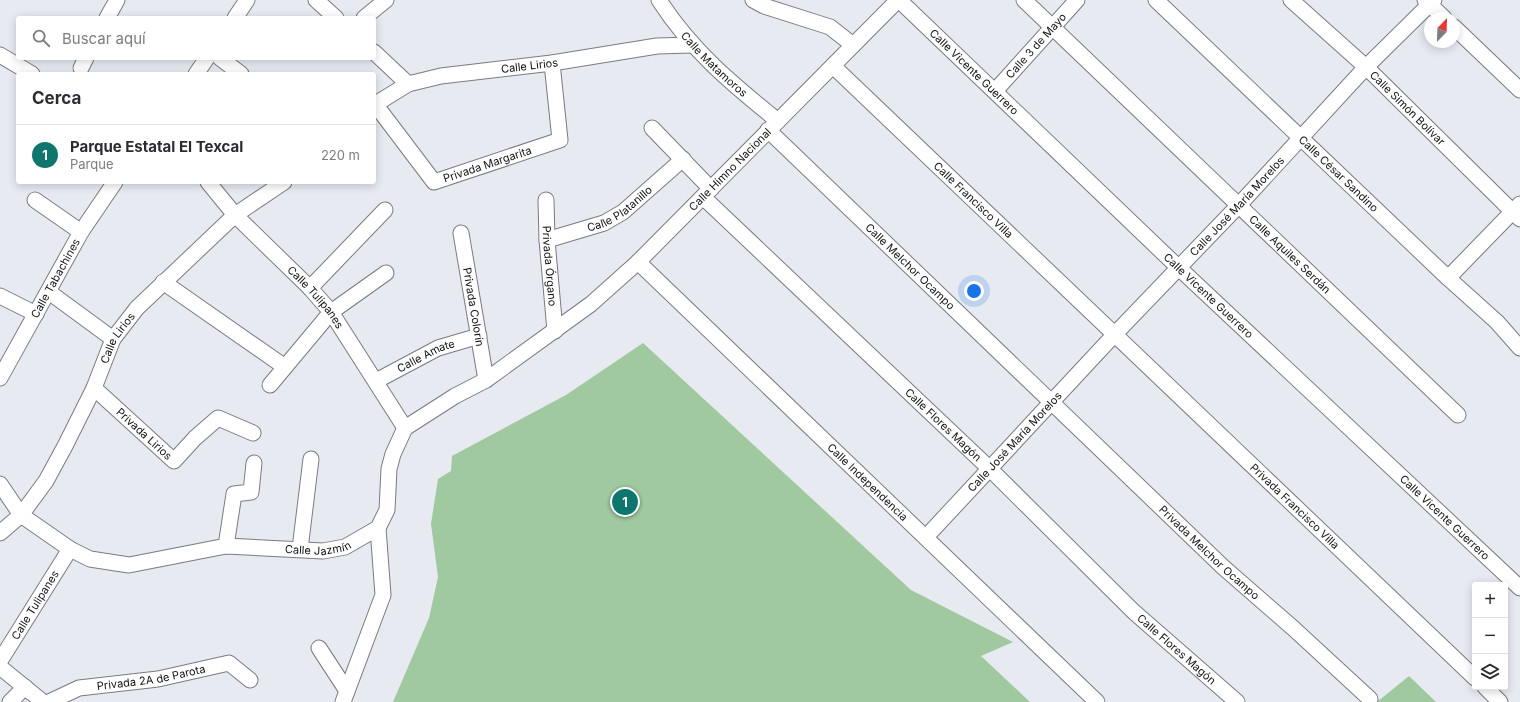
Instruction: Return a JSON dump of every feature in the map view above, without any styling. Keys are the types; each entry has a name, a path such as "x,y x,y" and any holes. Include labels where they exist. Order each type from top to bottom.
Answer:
{"street":[{"path":"108,16 117,0"},
{"path":"236,16 247,0"},
{"path":"316,0 334,16"},
{"path":"366,16 386,0"},
{"name":"Calle Matamoros","path":"659,0 692,45 773,126"},
{"path":"753,0 764,6 830,27 853,45"},
{"name":"Calle Himno Nacional","path":"555,331 591,304 638,262 898,0"},
{"name":"Calle Vicente Guerrero","path":"898,0 1179,268 1520,588"},
{"name":"Calle Aquiles Serdán","path":"1024,0 1458,415"},
{"name":"Calle 3 de Mayo","path":"995,91 1077,0"},
{"name":"Calle César Sandino","path":"1156,0 1302,137 1448,278 1497,322 1520,348"},
{"name":"Calle Simón Bolívar","path":"1291,0 1366,68 1517,212"},
{"path":"1430,1 1439,12"},
{"name":"Calle José María Morelos","path":"926,537 1114,335 1239,205 1430,1"},
{"path":"1460,33 1520,90"},
{"name":"Calle Lirios","path":"376,103 408,84 441,76 552,63 657,46 692,45"},
{"path":"376,54 408,84"},
{"path":"0,55 29,72"},
{"path":"197,72 206,60"},
{"path":"223,60 238,72"},
{"name":"Privada Margarita","path":"376,105 434,182 560,140 552,63"},
{"name":"Calle Francisco Villa","path":"833,66 1114,335"},
{"name":"Calle Melchor Ocampo","path":"773,126 1052,403"},
{"name":"Calle Flores Magón","path":"652,128 682,159 707,193 990,469 1134,612 1237,702"},
{"name":"Calle Platanillo","path":"547,240 604,223 624,212 682,159"},
{"name":"Calle Tabachines","path":"0,378 82,232 114,184"},
{"name":"Calle Tulipanes","path":"210,184 235,215 310,288 331,312 405,428"},
{"name":"Calle Lirios","path":"0,533 22,515 46,481 94,388 113,339 137,308 235,215 281,184"},
{"path":"35,200 82,232"},
{"name":"Privada Órgano","path":"546,200 547,240 555,331"},
{"path":"310,288 385,210"},
{"path":"1448,278 1517,212"},
{"name":"Privada Colorín","path":"461,233 486,380"},
{"name":"Calle Independencia","path":"638,262 1097,702"},
{"path":"270,385 331,312 386,273"},
{"path":"163,282 285,368"},
{"path":"49,292 113,339"},
{"path":"0,296 36,314"},
{"path":"345,696 382,595 378,528 387,510 389,469 393,454 405,428 455,396 486,380 555,331"},
{"name":"Privada Francisco Villa","path":"1114,335 1472,675"},
{"name":"Calle Amate","path":"376,381 438,348 479,336"},
{"name":"Privada Lirios","path":"94,388 174,461 195,438 218,418 252,433"},
{"name":"Privada Melchor Ocampo","path":"1052,403 1223,567 1293,628 1370,699"},
{"path":"300,549 311,459"},
{"path":"226,546 234,494 251,492 254,463"},
{"name":"Calle Jazmín","path":"0,484 22,515 70,549 90,559 129,565 226,546 323,551 345,547 378,528"},
{"name":"Calle Tulipanes","path":"0,661 70,549"},
{"path":"319,648 345,696"},
{"name":"Privada 2A de Parota","path":"49,702 79,688 158,679 229,663 250,680"},
{"path":"0,667 43,702"},
{"path":"10,702 25,687"},
{"path":"1488,690 1500,702"}],"green space":[{"path":"643,343 911,590 1013,642 981,656 1030,702 393,702 429,618 438,577 431,524 438,479 451,471 452,456 566,395"},
{"path":"1409,676 1436,702 1377,702"}],"place":[{"name":"Parque Estatal El Texcal","path":"625,502"}]}
